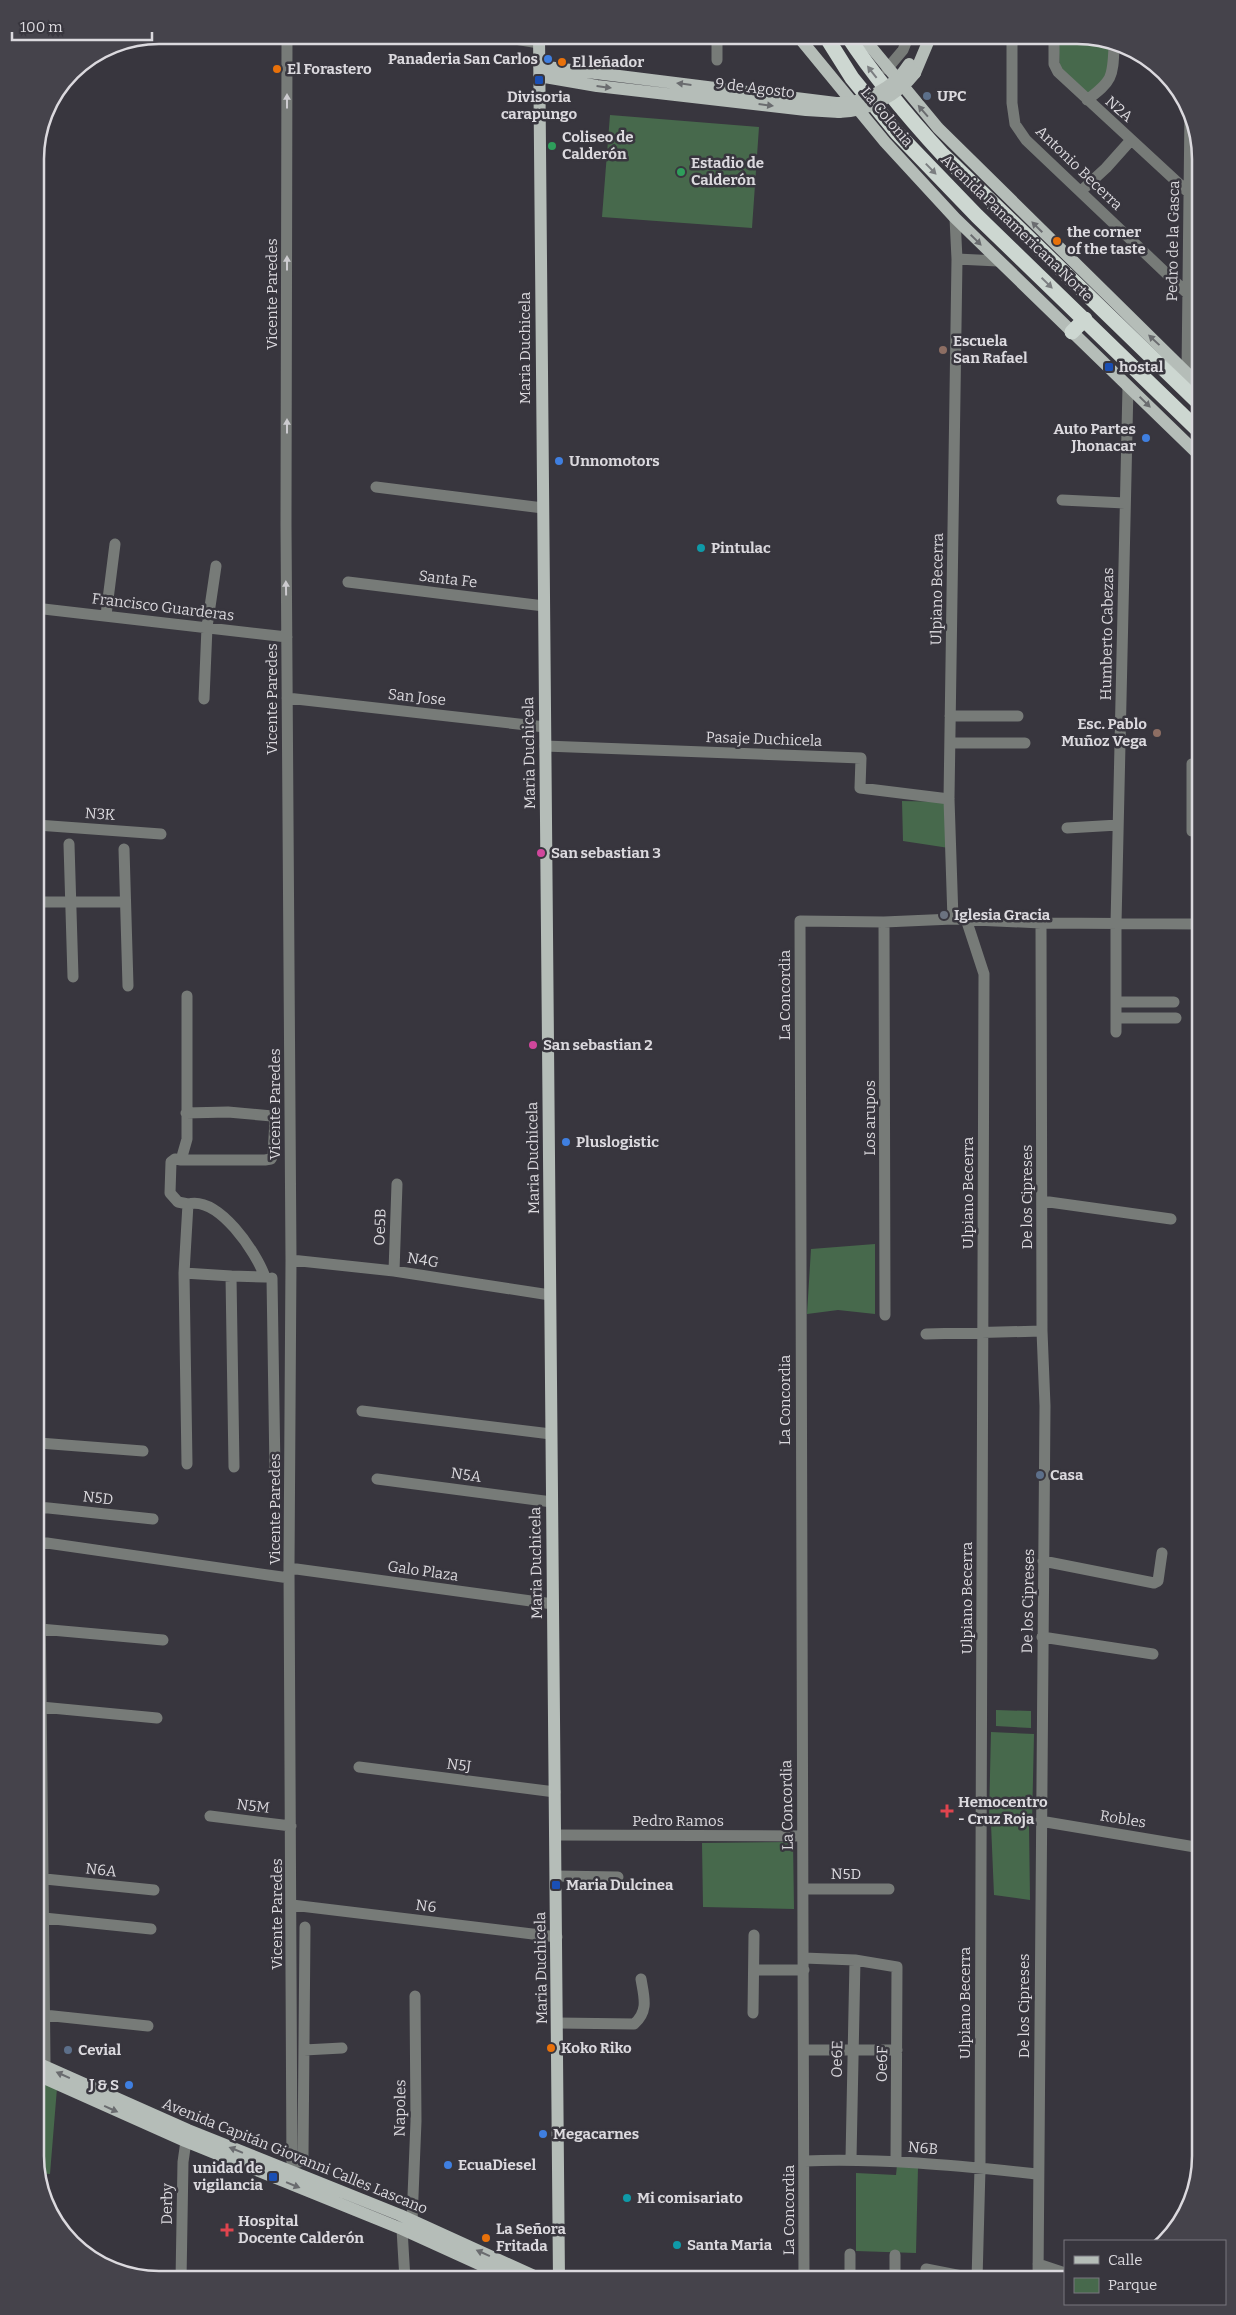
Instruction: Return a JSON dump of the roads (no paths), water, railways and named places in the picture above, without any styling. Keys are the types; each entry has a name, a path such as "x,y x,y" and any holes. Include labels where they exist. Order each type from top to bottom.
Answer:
{"highway":[{"name":"Avenida Panamericana Norte","path":"831,44 852,78 897,134 977,216 1192,424"},
{"name":"Avenida Panamericana Norte","path":"853,44 870,69 923,134 1130,327 1192,395"},
{"path":"1072,332 1085,319"}],"main road":[{"name":"Maria Duchicela","path":"539,44 559,2271"},
{"name":"La Colonia","path":"804,44 885,142 955,218"},
{"name":"Avenida Panamericana Norte","path":"868,44 938,128 1130,327 1192,377"},
{"name":"9 de Agosto","path":"912,68 919,44"},
{"name":"9 de Agosto","path":"539,71 838,107 891,85 912,68 926,44"},
{"path":"955,218 1192,448"},
{"name":"Avenida Capitán Giovanni Calles Lascano","path":"44,2072 494,2271"},
{"name":"Avenida Capitán Giovanni Calles Lascano","path":"186,2136 292,2168 523,2271"}],"street":[{"name":"Vicente Paredes","path":"287,44 287,698 291,1260 292,2168"},
{"path":"716,60 717,44"},
{"path":"887,69 903,50 905,44"},
{"name":"Antonio Becerra","path":"1012,44 1012,103 1015,124 1026,140 1188,294"},
{"name":"N2A","path":"1054,44 1054,64 1065,80 1189,193"},
{"path":"1087,100 1110,79 1113,71 1114,50"},
{"name":"Pedro de la Gasca","path":"1187,372 1190,138"},
{"path":"1081,191 1106,168 1131,140"},
{"name":"Ulpiano Becerra","path":"953,919 949,799 958,259 955,218"},
{"path":"958,259 998,261"},
{"name":"Humberto Cabezas","path":"1116,1032 1116,924 1128,386"},
{"path":"376,487 543,508"},
{"path":"1062,500 1125,503"},
{"path":"106,615 115,544"},
{"path":"204,699 207,627 216,566"},
{"name":"Santa Fe","path":"348,582 544,606"},
{"name":"Francisco Guarderas","path":"44,609 287,637"},
{"name":"San Jose","path":"287,698 545,727"},
{"path":"950,716 1018,716"},
{"path":"950,743 1025,743"},
{"name":"Pasaje Duchicela","path":"545,746 861,758 860,788 949,799"},
{"path":"1192,764 1192,831"},
{"path":"1067,828 1118,825"},
{"name":"N3K","path":"44,826 161,834"},
{"path":"69,844 73,977"},
{"path":"124,849 128,986"},
{"path":"44,902 125,902"},
{"name":"Ulpiano Becerra","path":"966,919 984,974 980,2168 977,2271"},
{"name":"La Concordia","path":"804,2271 800,921 884,922 966,919 1041,923 1192,924"},
{"name":"Los arupos","path":"884,922 884,1314"},
{"name":"De los Cipreses","path":"1038,2271 1040,1821 1045,1406 1042,1331 1041,923"},
{"path":"181,1160 187,1138 186,996"},
{"path":"1116,1002 1174,1002"},
{"path":"1116,1018 1176,1018"},
{"path":"186,1114 228,1112 272,1116 275,1120 273,1155 271,1159 175,1159 171,1162 170,1193 178,1202 188,1204 197,1202 207,1205 222,1216 252,1251 268,1278 274,1472"},
{"name":"Oe5B","path":"394,1270 397,1184"},
{"path":"1042,1201 1171,1219"},
{"path":"188,1204 184,1273 188,1464"},
{"name":"N4G","path":"291,1260 394,1270 550,1295"},
{"path":"184,1273 291,1279"},
{"path":"231,1276 234,1467"},
{"path":"926,1334 1042,1331"},
{"path":"362,1411 551,1434"},
{"path":"44,1443 143,1451"},
{"name":"N5A","path":"377,1478 552,1502"},
{"name":"N5D","path":"44,1508 153,1519"},
{"name":"Galo Plaza","path":"44,1542 553,1604"},
{"path":"1043,1561 1154,1583 1160,1577 1162,1553"},
{"path":"44,1629 163,1640"},
{"path":"1042,1638 1153,1654"},
{"path":"44,1707 157,1718"},
{"name":"N5J","path":"359,1767 555,1792"},
{"name":"N5M","path":"210,1816 291,1826"},
{"name":"Robles","path":"1040,1821 1192,1846"},
{"name":"Pedro Ramos","path":"555,1835 802,1836"},
{"path":"44,1836 44,2015 148,2026"},
{"path":"556,1876 618,1877"},
{"name":"N6A","path":"45,1879 154,1890"},
{"name":"N5D","path":"803,1889 889,1889"},
{"name":"N6","path":"292,1905 557,1937"},
{"path":"44,1918 150,1929"},
{"path":"292,2168 303,2158 305,1927"},
{"path":"753,2013 754,1935"},
{"path":"804,1958 855,1960"},
{"name":"Oe6F","path":"855,1960 895,1965 898,1968 896,2160"},
{"name":"Oe6E","path":"851,2159 855,1960"},
{"path":"754,1970 804,1970"},
{"path":"558,2023 634,2024 642,2017 646,2005 641,1979"},
{"name":"Napoles","path":"412,2220 416,2121 415,1996"},
{"path":"304,2050 342,2048"},
{"path":"804,2050 852,2052 897,2050"},
{"name":"Derby","path":"181,2271 183,2162 186,2136"},
{"name":"N6B","path":"805,2161 896,2160 1038,2174"},
{"path":"402,2229 404,2271"},
{"path":"850,2254 850,2271"},
{"path":"895,2255 895,2271"},
{"path":"1038,2264 1059,2271"},
{"path":"926,2269 936,2271"}],"place":[{"name":"Panaderia San Carlos","path":"548,59"},
{"name":"El leñador","path":"562,62"},
{"name":"El Forastero","path":"277,69"},
{"name":"Divisoria carapungo","path":"539,80"},
{"name":"UPC","path":"927,96"},
{"name":"Coliseo de Calderón","path":"552,146"},
{"name":"Estadio de Calderón","path":"681,172"},
{"name":"the corner of the taste","path":"1057,241"},
{"name":"Escuela San Rafael","path":"943,350"},
{"name":"hostal","path":"1109,367"},
{"name":"Auto Partes Jhonacar","path":"1146,438"},
{"name":"Unnomotors","path":"559,461"},
{"name":"Pintulac","path":"701,548"},
{"name":"Esc. Pablo Muñoz Vega","path":"1157,733"},
{"name":"San sebastian 3","path":"541,853"},
{"name":"Iglesia Gracia","path":"944,915"},
{"name":"San sebastian 2","path":"533,1045"},
{"name":"Pluslogistic","path":"566,1142"},
{"name":"Casa","path":"1040,1475"},
{"name":"Hemocentro - Cruz Roja","path":"947,1811"},
{"name":"Maria Dulcinea","path":"556,1885"},
{"name":"Koko Riko","path":"551,2048"},
{"name":"Cevial","path":"68,2050"},
{"name":"J & S","path":"129,2085"},
{"name":"Megacarnes","path":"543,2134"},
{"name":"EcuaDiesel","path":"448,2165"},
{"name":"unidad de vigilancia","path":"273,2177"},
{"name":"Mi comisariato","path":"627,2198"},
{"name":"Hospital Docente Calderón","path":"227,2230"},
{"name":"La Señora Fritada","path":"486,2238"},
{"name":"Santa Maria","path":"677,2245"}]}
